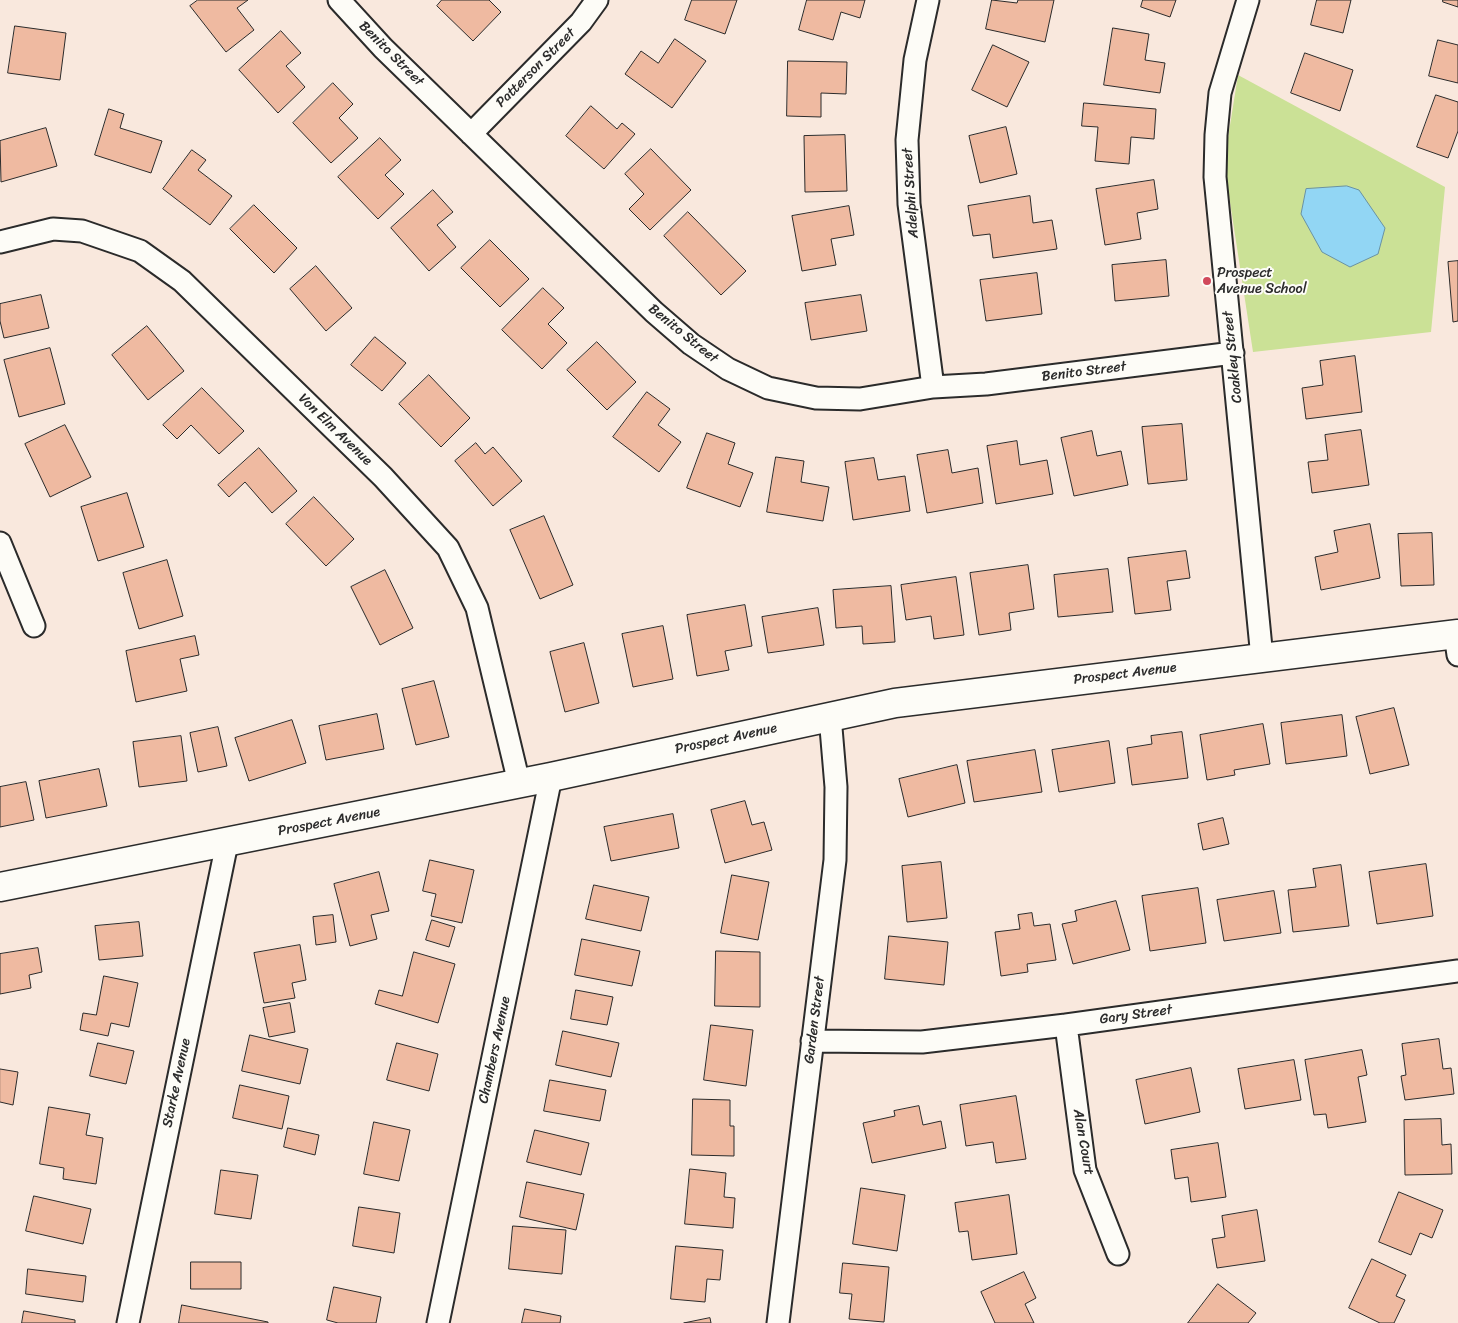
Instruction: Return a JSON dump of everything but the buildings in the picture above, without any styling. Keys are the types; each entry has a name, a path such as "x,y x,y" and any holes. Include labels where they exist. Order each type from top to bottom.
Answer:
{"street":[{"name":"Benito Street","path":"339,0 383,48 654,312 691,344 728,369 768,388 816,398 860,399 933,387 986,384 1233,353"},
{"name":"Patterson Street","path":"471,134 581,22 597,0"},
{"name":"Adelphi Street","path":"928,0 915,60 907,140 909,204 933,387"},
{"name":"Coakley Street","path":"1248,0 1220,93 1215,177 1262,658"},
{"name":"Von Elm Avenue","path":"0,242 53,229 82,231 140,251 182,281 383,477 448,548 477,608 519,784"},
{"path":"0,543 34,626"},
{"name":"Prospect Avenue","path":"0,886 519,784 895,703 1262,658 1457,641"},
{"name":"Garden Street","path":"778,1323 835,860 836,787 830,716"},
{"name":"Chambers Avenue","path":"438,1323 551,777"},
{"name":"Starke Avenue","path":"128,1323 226,843"},
{"name":"Gary Street","path":"812,1041 922,1042 1066,1025 1458,971"},
{"name":"Alan Court","path":"1066,1025 1085,1170 1118,1254"}],"green space":[{"path":"1238,75 1445,187 1431,332 1253,352 1224,163"}],"water":[{"path":"1347,186 1359,190 1385,228 1378,254 1350,267 1322,252 1301,214 1306,189"}],"place":[{"name":"Prospect Avenue School","path":"1207,281"}]}
